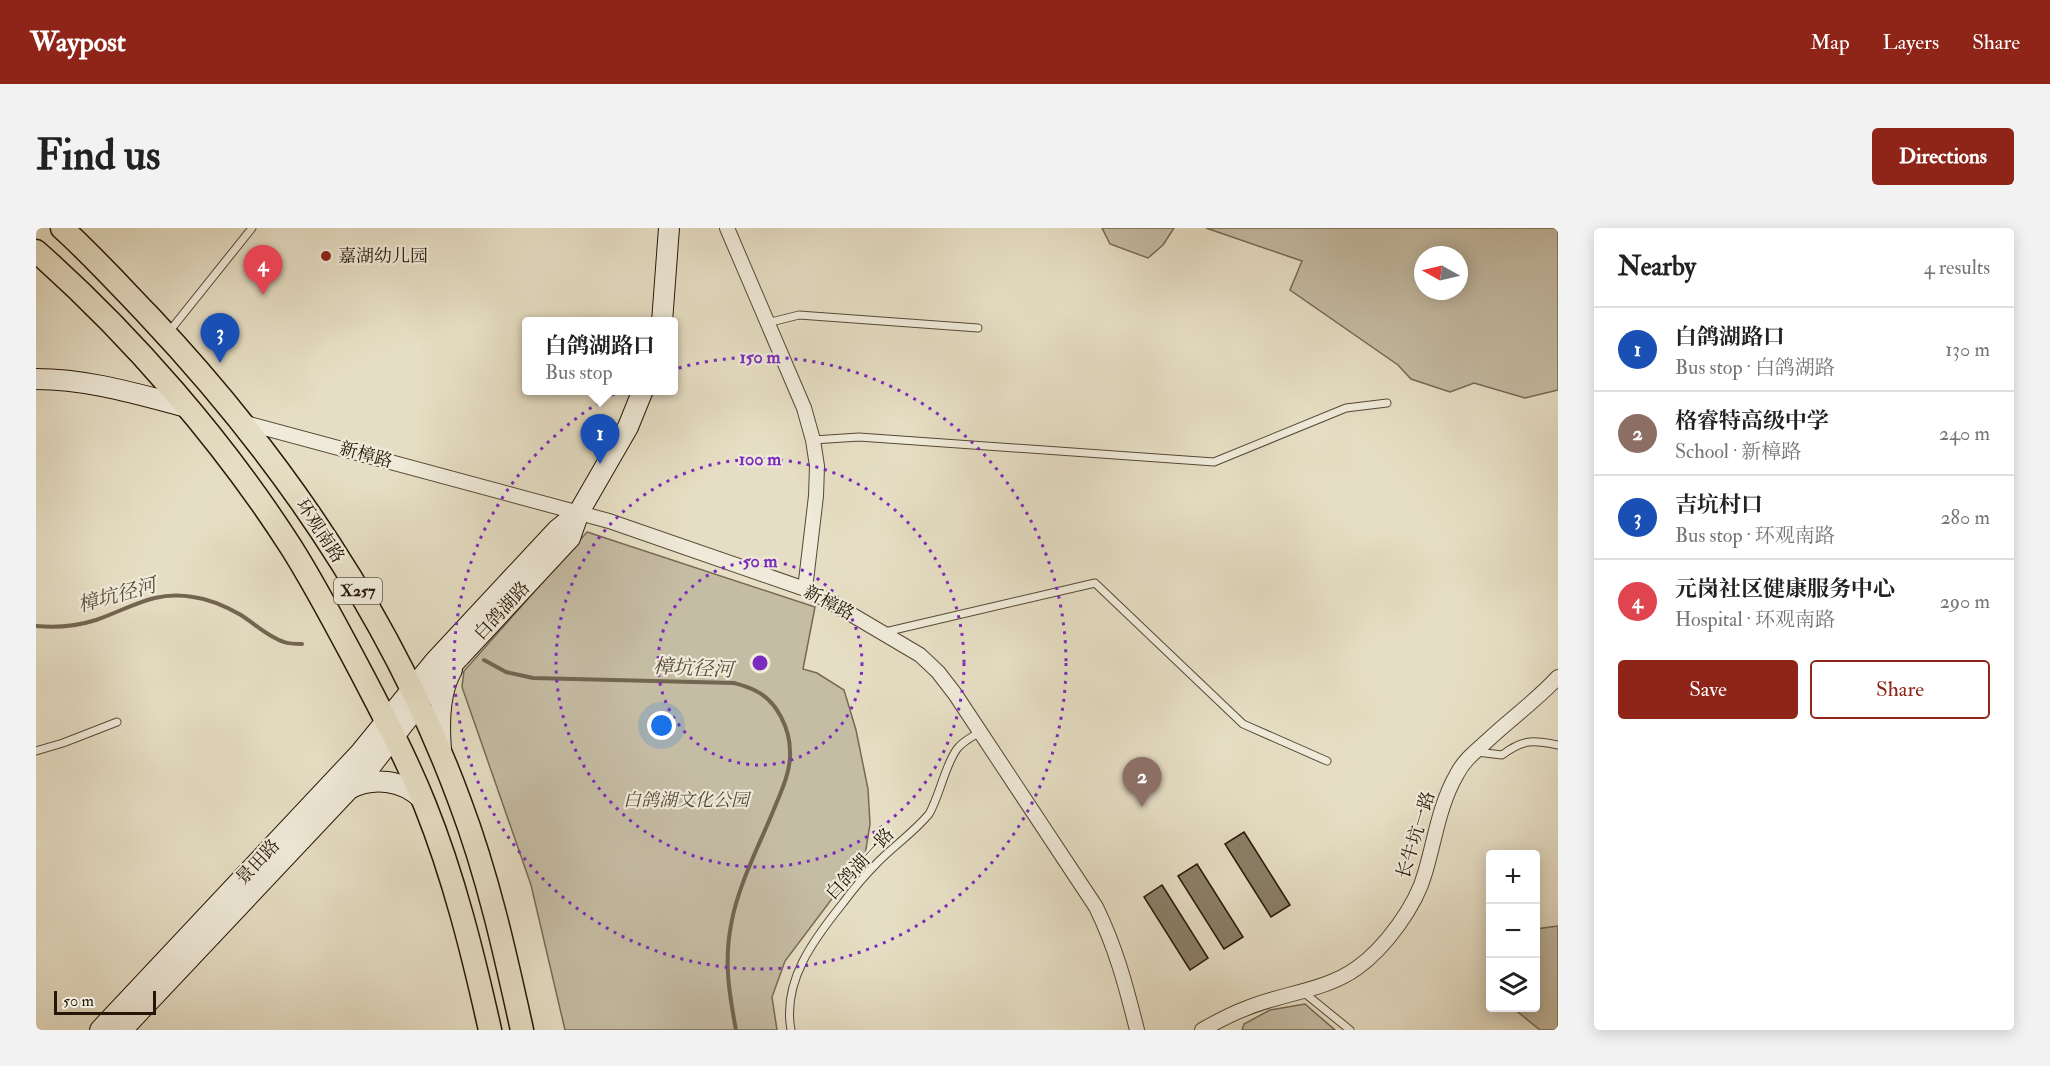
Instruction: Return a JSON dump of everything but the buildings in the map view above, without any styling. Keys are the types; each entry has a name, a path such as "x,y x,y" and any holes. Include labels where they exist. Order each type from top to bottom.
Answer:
{"main road":[{"name":"环观南路","path":"62,228 167,335 242,422 326,538 360,594 415,698 460,802 483,870 503,943 522,1030"},
{"name":"环观南路","path":"36,251 91,303 187,407 240,473 292,549 390,729 422,799 463,918 490,1030"}],"street":[{"path":"663,317 669,228"},
{"path":"727,228 804,408 813,440 817,466 816,496 805,589"},
{"path":"36,379 97,385 187,407"},
{"name":"白鸽湖路","path":"415,698 457,661 570,537 579,512 628,427 641,395"},
{"name":"新樟路","path":"242,422 609,521 805,589 920,655 938,672 980,732 1096,907 1109,933 1120,964 1137,1030"},
{"name":"白鸽湖路","path":"415,698 435,661 557,530 579,512"},
{"path":"441,755 440,724 443,700 449,674 457,661"},
{"name":"长牛坑一路","path":"1202,1030 1246,1008 1325,984 1358,967 1383,944 1420,888 1447,792 1457,772 1474,752 1549,688 1558,677"},
{"name":"景田路","path":"122,1030 370,767 390,729 415,698"},
{"name":"景田路","path":"100,1030 360,753 390,729"},
{"path":"349,789 357,784 375,782 397,784 408,787 422,799"}],"lane":[{"path":"167,335 252,228"},
{"path":"767,323 799,315 978,328"},
{"path":"813,440 859,437 1214,462 1346,408 1387,403"},
{"path":"882,633 1095,583 1243,724 1327,761"},
{"path":"36,751 117,722"},
{"name":"白鸽湖一路","path":"791,1030 789,1010 791,996 801,964 818,933 865,876 929,814 957,749 966,740 980,732"},
{"path":"1474,752 1502,755 1515,745 1526,742 1539,741 1558,745"},
{"path":"1302,991 1350,1030"}],"green space":[{"path":"1102,228 1174,228 1163,245 1148,258 1110,244"},
{"path":"1206,228 1558,228 1558,390 1525,398 1474,383 1450,392 1411,379 1398,365 1290,290 1302,261"},
{"name":"白鸽湖文化公园","path":"587,532 815,607 803,669 817,673 844,690 856,730 868,789 870,824 865,855 785,961 772,997 777,1030 565,1030 531,885 462,687 464,671"},
{"path":"1558,926 1558,1030 1540,1030 1518,1012 1540,1012 1540,928"},
{"path":"1305,1004 1335,1030 1242,1030 1244,1024 1270,1010"}],"waterway":[{"name":"樟坑径河","path":"36,626 59,627 81,624 143,601 179,595 218,604 241,615 278,640 302,644"},
{"name":"樟坑径河","path":"484,660 506,672 533,678 734,683 751,688 776,709 788,734 790,759 782,789 744,880 731,925 728,978 736,1030"}],"place":[{"name":"嘉湖幼儿园","path":"326,256"},
{"name":"元岗社区健康服务中心","path":"263,295"},
{"name":"吉坑村口","path":"220,363"},
{"name":"白鸽湖路口","path":"600,464"},
{"name":"格睿特高级中学","path":"1142,807"}]}
